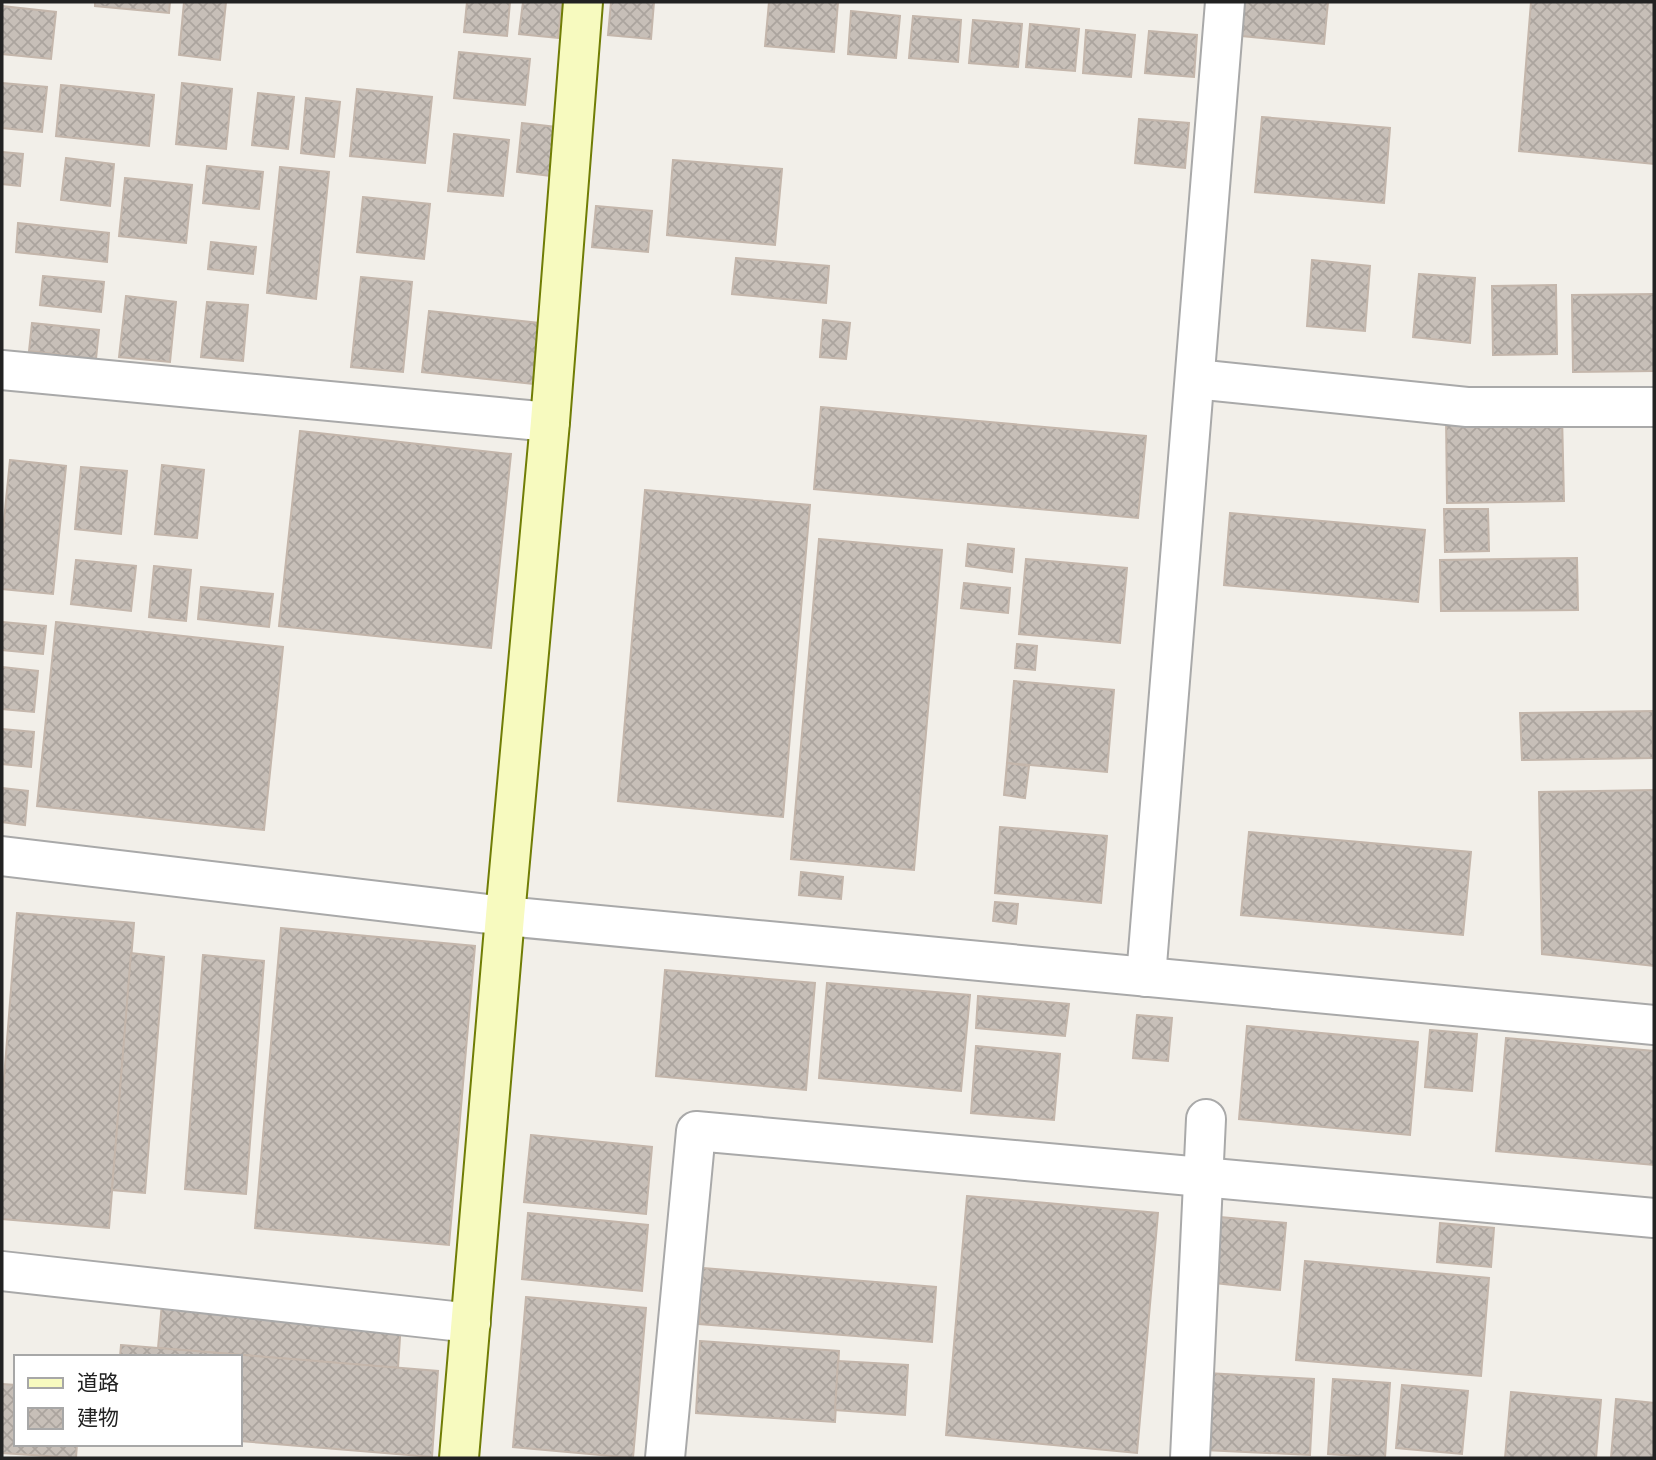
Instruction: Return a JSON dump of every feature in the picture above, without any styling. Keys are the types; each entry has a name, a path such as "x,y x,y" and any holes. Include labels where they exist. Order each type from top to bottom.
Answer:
{"street":[{"path":"459,1458 550,422 583,2"},
{"path":"1146,976 1225,2"},
{"path":"2,370 550,422"},
{"path":"1195,379 1467,407 1654,407"},
{"path":"2,856 505,916 1654,1025"},
{"path":"1190,1458 1206,1119"},
{"path":"666,1458 696,1131 1654,1218"},
{"path":"2,1271 471,1323"}],"building":[{"path":"95,2 170,2 169,13 95,6"},
{"path":"184,2 226,2 220,60 179,55"},
{"path":"467,2 510,2 507,36 464,32"},
{"path":"523,2 562,2 558,38 519,34"},
{"path":"611,2 654,2 651,39 608,35"},
{"path":"769,2 838,2 834,52 765,46"},
{"path":"1245,2 1328,2 1324,44 1242,36"},
{"path":"1531,2 1654,2 1654,164 1519,151"},
{"path":"2,6 56,12 51,59 2,54"},
{"path":"851,11 900,16 896,58 848,54"},
{"path":"913,16 961,20 958,62 909,58"},
{"path":"973,20 1022,24 1018,67 969,63"},
{"path":"1030,24 1079,29 1075,71 1026,67"},
{"path":"1086,30 1135,35 1131,77 1083,73"},
{"path":"1149,31 1197,35 1194,77 1145,73"},
{"path":"459,52 530,59 525,105 454,98"},
{"path":"2,83 47,87 42,132 2,128"},
{"path":"182,83 232,89 226,149 176,144"},
{"path":"61,85 154,95 149,146 56,136"},
{"path":"357,89 432,97 425,163 350,156"},
{"path":"258,93 294,97 288,149 252,145"},
{"path":"306,98 340,102 334,157 301,153"},
{"path":"1262,117 1390,128 1384,203 1255,192"},
{"path":"1139,119 1189,123 1185,168 1135,163"},
{"path":"522,123 556,127 550,176 517,172"},
{"path":"454,134 509,140 503,196 448,191"},
{"path":"2,152 23,154 20,186 2,184"},
{"path":"66,158 114,164 110,206 61,200"},
{"path":"673,160 782,169 775,245 667,235"},
{"path":"207,166 263,172 259,209 203,203"},
{"path":"280,167 329,172 316,299 267,293"},
{"path":"125,178 192,185 186,243 119,236"},
{"path":"363,197 430,204 424,259 357,252"},
{"path":"596,206 652,211 648,252 592,247"},
{"path":"18,223 109,233 107,262 16,252"},
{"path":"211,242 256,247 253,274 208,269"},
{"path":"736,258 829,266 826,303 732,294"},
{"path":"1312,260 1370,266 1365,331 1307,326"},
{"path":"1419,274 1475,278 1470,343 1413,337"},
{"path":"43,276 104,282 101,312 40,305"},
{"path":"361,277 412,282 403,372 351,367"},
{"path":"1556,285 1557,354 1493,355 1492,286"},
{"path":"1654,294 1654,371 1573,372 1572,295"},
{"path":"126,296 176,302 170,362 119,357"},
{"path":"207,302 248,305 243,361 201,357"},
{"path":"429,311 539,323 533,384 422,372"},
{"path":"823,320 850,323 846,359 820,357"},
{"path":"32,323 99,330 96,359 29,351"},
{"path":"821,407 1146,436 1138,518 814,489"},
{"path":"1562,414 1564,501 1447,503 1446,415"},
{"path":"300,431 511,454 491,648 279,626"},
{"path":"10,460 66,466 53,594 2,589 2,540"},
{"path":"162,465 204,470 197,538 155,534"},
{"path":"81,467 127,471 121,534 75,529"},
{"path":"645,490 810,505 783,817 618,801"},
{"path":"1444,509 1488,509 1489,551 1445,552"},
{"path":"1230,513 1425,530 1418,602 1224,585"},
{"path":"819,539 942,550 914,870 791,859"},
{"path":"968,544 1014,549 1012,572 966,566"},
{"path":"1577,558 1578,610 1441,611 1440,560"},
{"path":"1026,559 1127,568 1120,643 1019,634"},
{"path":"76,560 136,566 131,611 71,604"},
{"path":"154,566 191,570 186,621 149,617"},
{"path":"964,583 1010,588 1008,613 961,608"},
{"path":"201,587 273,594 269,627 198,619"},
{"path":"2,622 46,626 43,654 2,650"},
{"path":"56,622 283,647 264,830 37,806"},
{"path":"1017,644 1037,646 1035,670 1015,668"},
{"path":"2,667 38,671 34,712 2,709"},
{"path":"1014,681 1114,690 1107,772 1007,763"},
{"path":"1653,711 1653,758 1522,760 1520,713"},
{"path":"2,729 34,732 31,767 2,764"},
{"path":"1007,763 1029,766 1025,798 1004,795"},
{"path":"2,788 28,791 25,825 2,822"},
{"path":"1654,790 1654,966 1542,954 1539,792"},
{"path":"1000,827 1107,836 1101,903 995,893"},
{"path":"1249,832 1471,852 1463,935 1241,915"},
{"path":"801,872 843,877 841,899 799,895"},
{"path":"995,902 1018,904 1016,924 993,921"},
{"path":"17,913 134,923 109,1228 2,1219 2,1104"},
{"path":"281,928 475,946 449,1245 255,1228"},
{"path":"131,953 164,957 145,1193 112,1190"},
{"path":"203,955 264,961 246,1194 185,1189"},
{"path":"665,970 815,983 806,1090 656,1076"},
{"path":"827,983 970,995 961,1091 819,1078"},
{"path":"978,996 1069,1004 1065,1036 976,1028"},
{"path":"1137,1015 1172,1018 1168,1061 1133,1058"},
{"path":"1247,1026 1418,1042 1410,1135 1239,1119"},
{"path":"1430,1030 1477,1034 1472,1091 1425,1087"},
{"path":"1506,1038 1654,1051 1654,1165 1496,1151"},
{"path":"976,1046 1060,1054 1054,1120 971,1113"},
{"path":"531,1135 652,1147 646,1214 524,1202"},
{"path":"967,1196 1158,1213 1137,1453 946,1435"},
{"path":"528,1213 648,1225 642,1291 522,1279"},
{"path":"1220,1217 1286,1223 1280,1290 1215,1283"},
{"path":"1440,1223 1494,1228 1491,1267 1437,1262"},
{"path":"1305,1261 1489,1278 1481,1376 1296,1360"},
{"path":"703,1268 936,1287 932,1342 699,1324"},
{"path":"526,1297 646,1308 633,1458 513,1447"},
{"path":"162,1303 401,1322 398,1368 158,1348"},
{"path":"700,1341 839,1351 835,1422 696,1413"},
{"path":"121,1345 438,1371 432,1457 242,1441 242,1355 120,1355"},
{"path":"838,1361 908,1365 905,1415 835,1410"},
{"path":"1207,1373 1314,1379 1310,1455 1204,1450"},
{"path":"1333,1379 1390,1383 1385,1458 1328,1454"},
{"path":"2,1384 14,1385 14,1446 77,1446 76,1458 2,1453"},
{"path":"1402,1385 1468,1391 1462,1454 1396,1448"},
{"path":"1511,1392 1601,1400 1596,1458 1505,1458"},
{"path":"1616,1399 1654,1403 1654,1458 1611,1458"}]}
